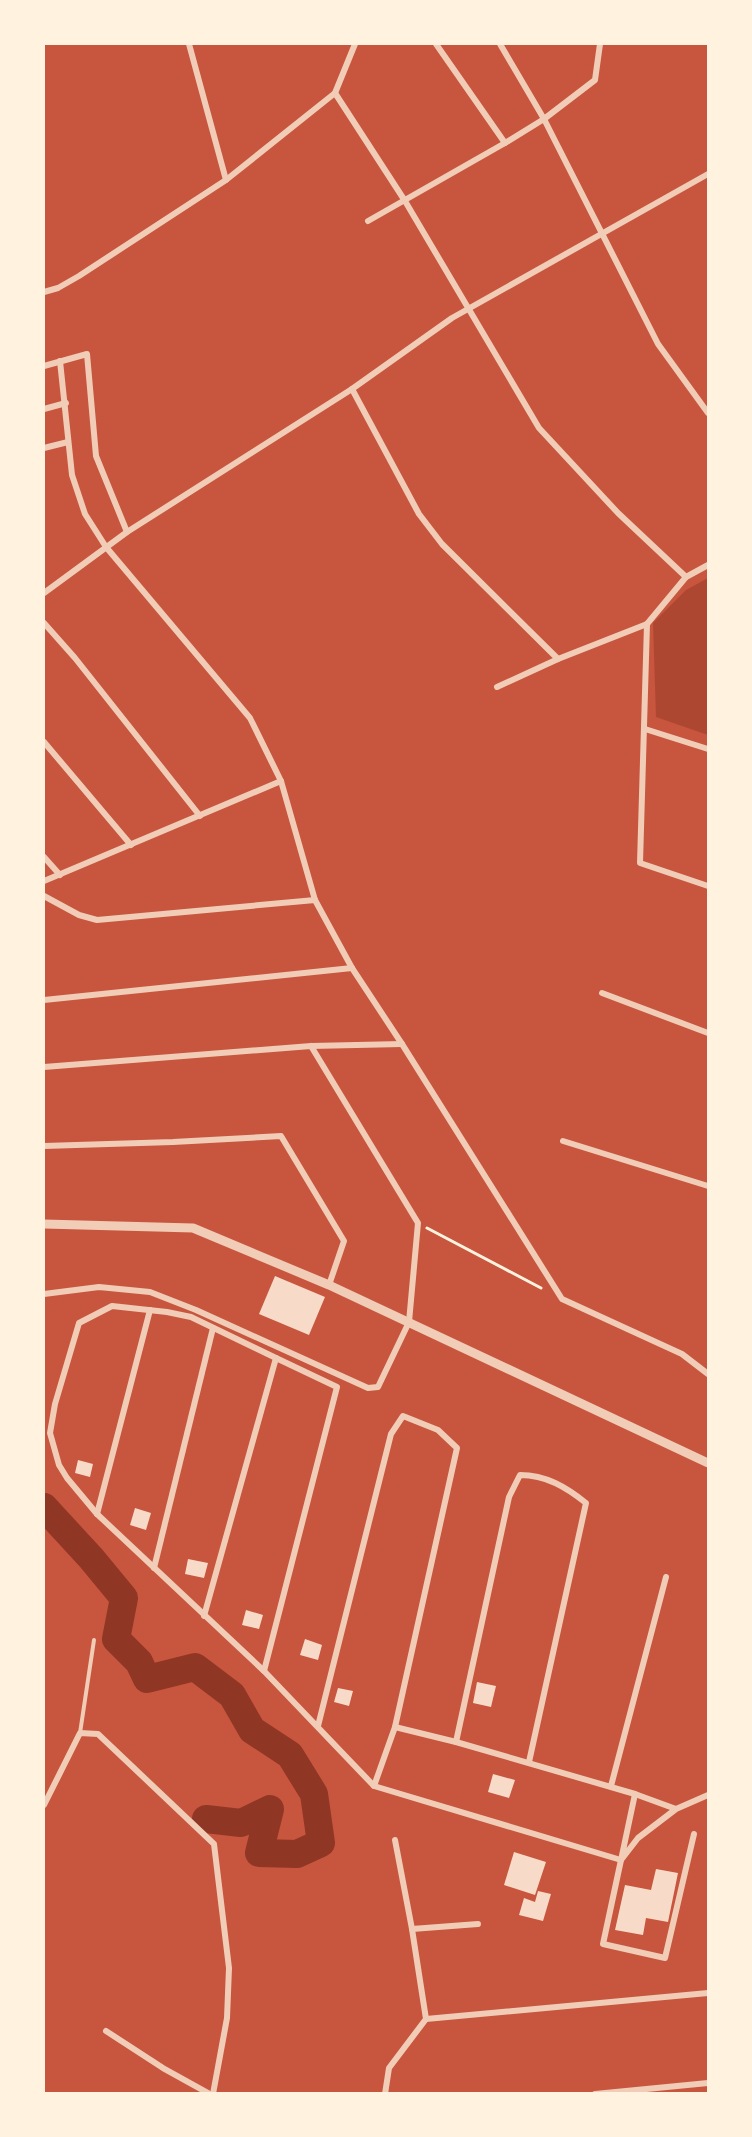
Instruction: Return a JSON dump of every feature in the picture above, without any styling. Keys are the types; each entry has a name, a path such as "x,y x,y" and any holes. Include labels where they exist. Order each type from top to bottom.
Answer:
{"street":[{"path":"189,44 226,180"},
{"path":"44,292 58,288 79,276 226,180 335,93 355,44"},
{"path":"436,44 505,143"},
{"path":"500,44 544,119 658,344 708,413"},
{"path":"368,221 544,119 595,80 600,44"},
{"path":"335,93 405,201 539,428 618,513 686,577"},
{"path":"44,590 127,532 352,389 452,318 708,174"},
{"path":"44,366 87,354 96,456 127,532"},
{"path":"60,361 72,475 85,514 106,547 250,718 281,781 315,900 352,968 562,1299 682,1354 708,1374"},
{"path":"352,389 419,514 442,544 558,659"},
{"path":"44,408 66,403"},
{"path":"44,448 68,442"},
{"path":"497,687 558,659 647,624 686,577 708,566"},
{"path":"44,623 75,658 200,816"},
{"path":"647,624 640,863 708,886"},
{"path":"645,729 708,749"},
{"path":"44,742 131,844"},
{"path":"44,881 281,781"},
{"path":"44,857 60,875"},
{"path":"44,896 79,915 97,920 315,900"},
{"path":"44,1000 352,968"},
{"path":"602,993 708,1033"},
{"path":"44,1067 311,1046 402,1044"},
{"path":"44,1294 99,1287 150,1292 196,1310 369,1388 378,1387 409,1322 418,1223 311,1046"},
{"path":"44,1146 281,1136 344,1241 329,1285"},
{"path":"563,1141 708,1186"},
{"path":"44,1224 193,1228 329,1285 708,1463"},
{"path":"264,1671 337,1387 191,1317 112,1306 79,1323 55,1404 50,1433 59,1464 67,1478 97,1514 264,1671 374,1786 621,1860"},
{"path":"97,1514 150,1310"},
{"path":"154,1568 213,1328"},
{"path":"204,1616 276,1358"},
{"path":"318,1726 390,1434 403,1416 438,1431 457,1448 394,1727 374,1786"},
{"path":"456,1742 508,1497 520,1475 538,1475 572,1491 586,1503 529,1762"},
{"path":"611,1786 666,1577"},
{"path":"394,1727 529,1762 611,1786 676,1809"},
{"path":"44,1805 80,1733 98,1734 214,1844 229,1968 227,2018 212,2094 164,2068 106,2031"},
{"path":"636,1794 603,1944 665,1958 694,1834"},
{"path":"621,1860 638,1838 676,1809 708,1795"},
{"path":"385,2094 389,2068 426,2019 395,1840"},
{"path":"412,1929 478,1924"},
{"path":"426,2019 708,1993"},
{"path":"595,2094 708,2083"}],"lane":[{"path":"80,1733 93,1640"}],"path":[{"path":"418,1223 542,1288"}],"shaded area":[{"path":"708,578 708,735 656,717 653,623 686,590"}],"building":[{"path":"275,1276 325,1297 309,1335 259,1314"},
{"path":"78,1460 93,1464 90,1477 75,1473"},
{"path":"135,1508 151,1513 146,1530 130,1525"},
{"path":"188,1559 208,1563 204,1578 185,1574"},
{"path":"246,1610 263,1615 259,1629 242,1625"},
{"path":"305,1639 322,1645 318,1660 300,1655"},
{"path":"477,1682 496,1686 491,1707 473,1703"},
{"path":"338,1688 353,1691 349,1706 334,1702"},
{"path":"493,1774 515,1780 509,1798 488,1792"},
{"path":"514,1852 546,1862 535,1895 504,1885"},
{"path":"656,1869 678,1873 668,1922 646,1918 643,1935 615,1930 625,1885 651,1890"},
{"path":"538,1891 551,1894 543,1921 519,1915 524,1898 535,1902"}],"waterway":[{"path":"44,1507 124,1598 116,1639 139,1662 147,1679 195,1667 232,1695 252,1730 290,1755 314,1794 321,1843 297,1854 259,1853 270,1809 241,1823 206,1819"}]}
